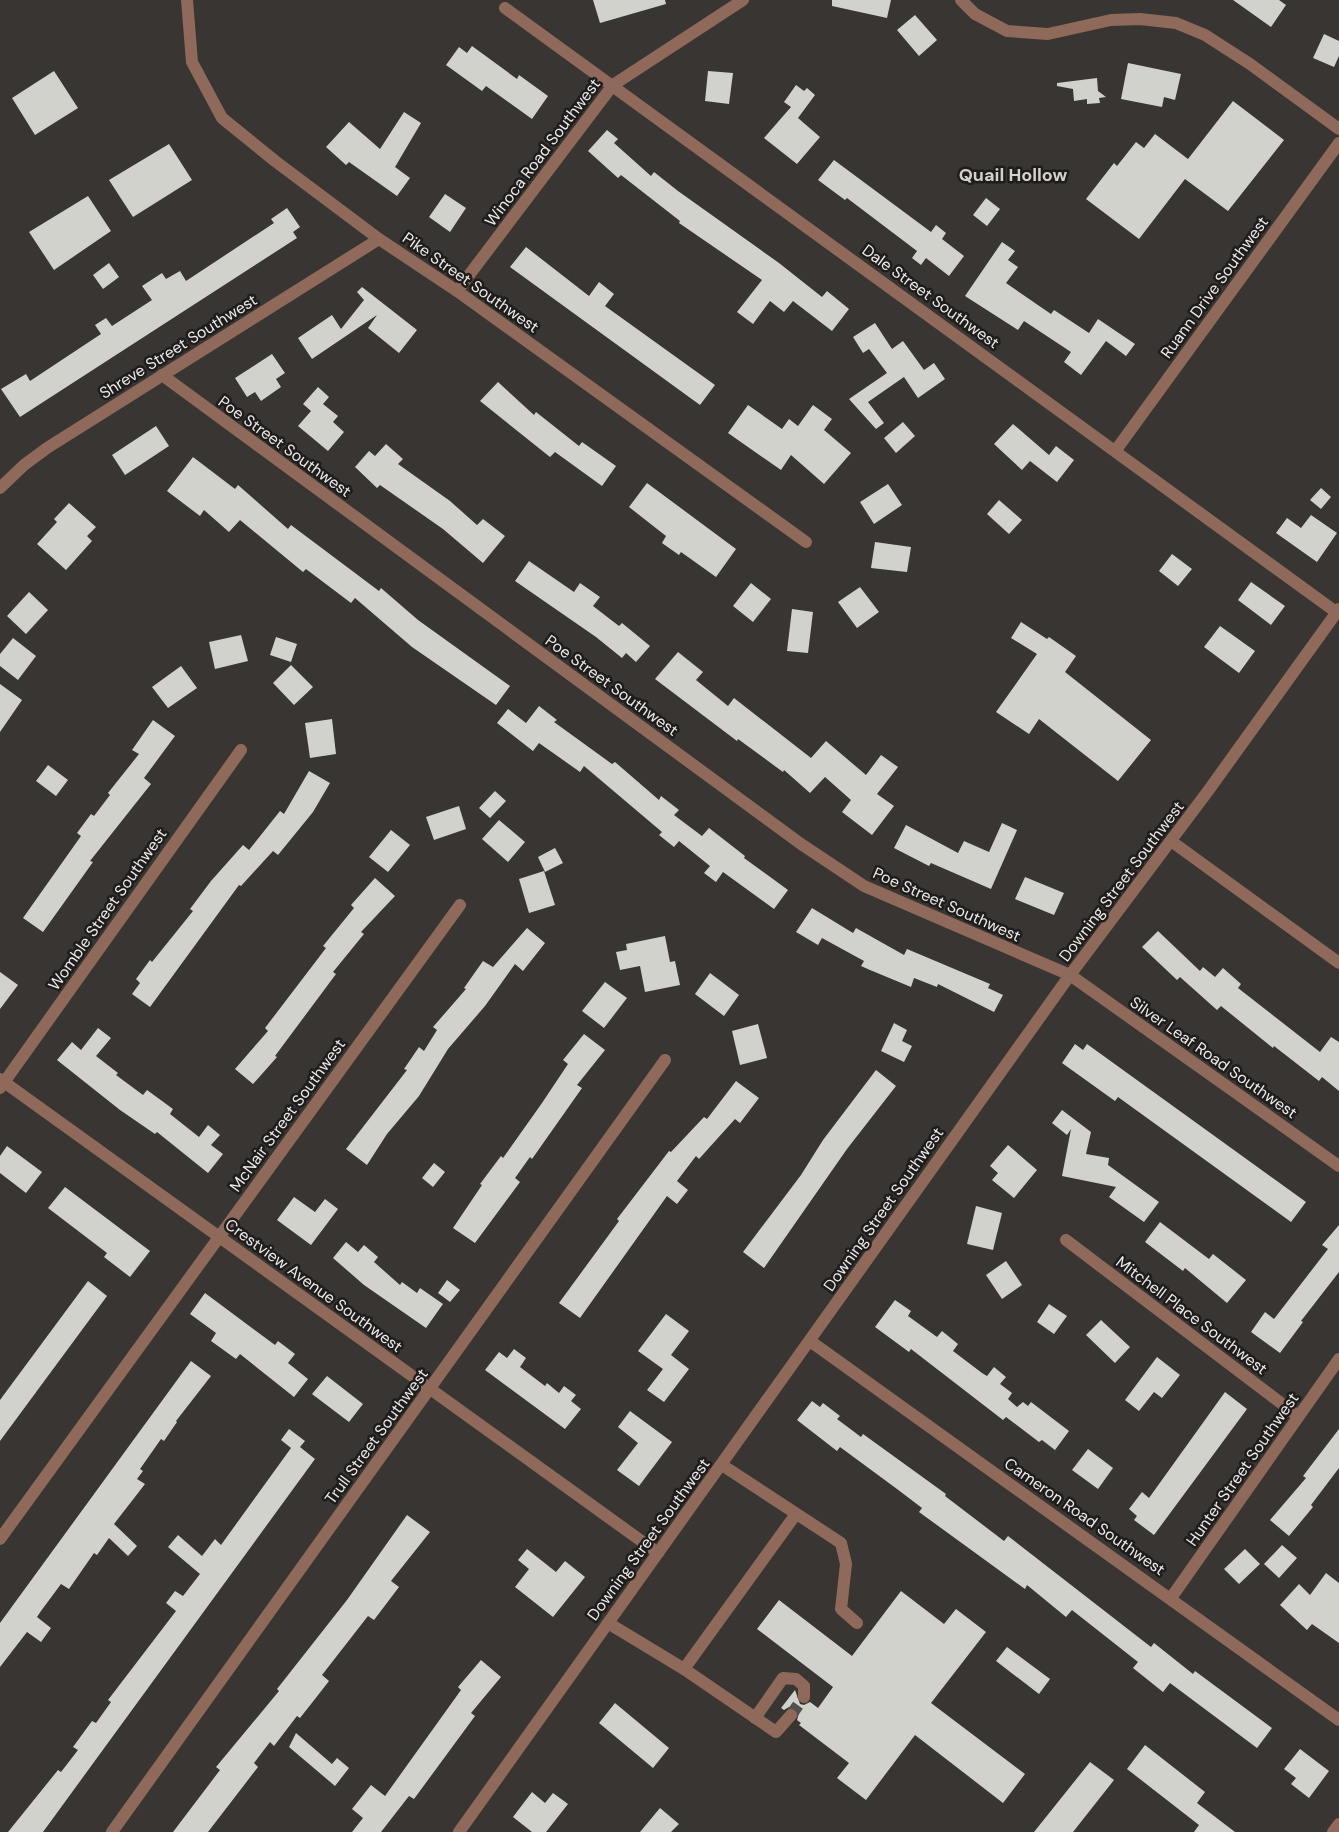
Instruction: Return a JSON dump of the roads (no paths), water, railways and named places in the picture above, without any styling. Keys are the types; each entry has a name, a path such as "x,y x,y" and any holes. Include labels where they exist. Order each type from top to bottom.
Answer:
{"street":[{"name":"Pike Street Southwest","path":"187,0 192,62 222,118 275,161 379,239 457,291 806,542"},
{"name":"Winoca Road Southwest","path":"457,291 613,86 743,0"},
{"path":"961,0 975,14 1007,31 1048,34 1111,20 1176,23 1205,35 1250,64 1339,130"},
{"name":"Dale Street Southwest","path":"505,8 1338,611"},
{"name":"Ruann Drive Southwest","path":"1116,450 1339,142"},
{"name":"Shreve Street Southwest","path":"0,488 24,465 48,448 379,239"},
{"name":"Poe Street Southwest","path":"162,376 785,832 864,886 1070,975"},
{"name":"Downing Street Southwest","path":"459,1832 1070,975 1171,841 1338,611"},
{"name":"Womble Street Southwest","path":"1,1083 241,750"},
{"path":"1171,841 1339,963"},
{"name":"McNair Street Southwest","path":"0,1539 460,905"},
{"name":"Silver Leaf Road Southwest","path":"1070,975 1339,1166"},
{"name":"Trull Street Southwest","path":"112,1832 665,1060"},
{"name":"Crestview Avenue Southwest","path":"1,1083 219,1237 658,1553"},
{"name":"Mitchell Place Southwest","path":"1066,1240 1298,1416"},
{"name":"Cameron Road Southwest","path":"810,1340 1339,1720"},
{"name":"Hunter Street Southwest","path":"1171,1598 1339,1359"},
{"path":"722,1465 841,1544 846,1564 841,1609 857,1624"},
{"path":"684,1669 796,1514"},
{"path":"608,1623 684,1669 776,1732 791,1715"},
{"path":"755,1718 783,1678 796,1679 800,1682 804,1686 804,1697"},
{"path":"1333,1832 1339,1824"}],"tunnel":[{"path":"791,1715 804,1697"}],"district":[{"name":"Quail Hollow","path":"1013,175"}]}
